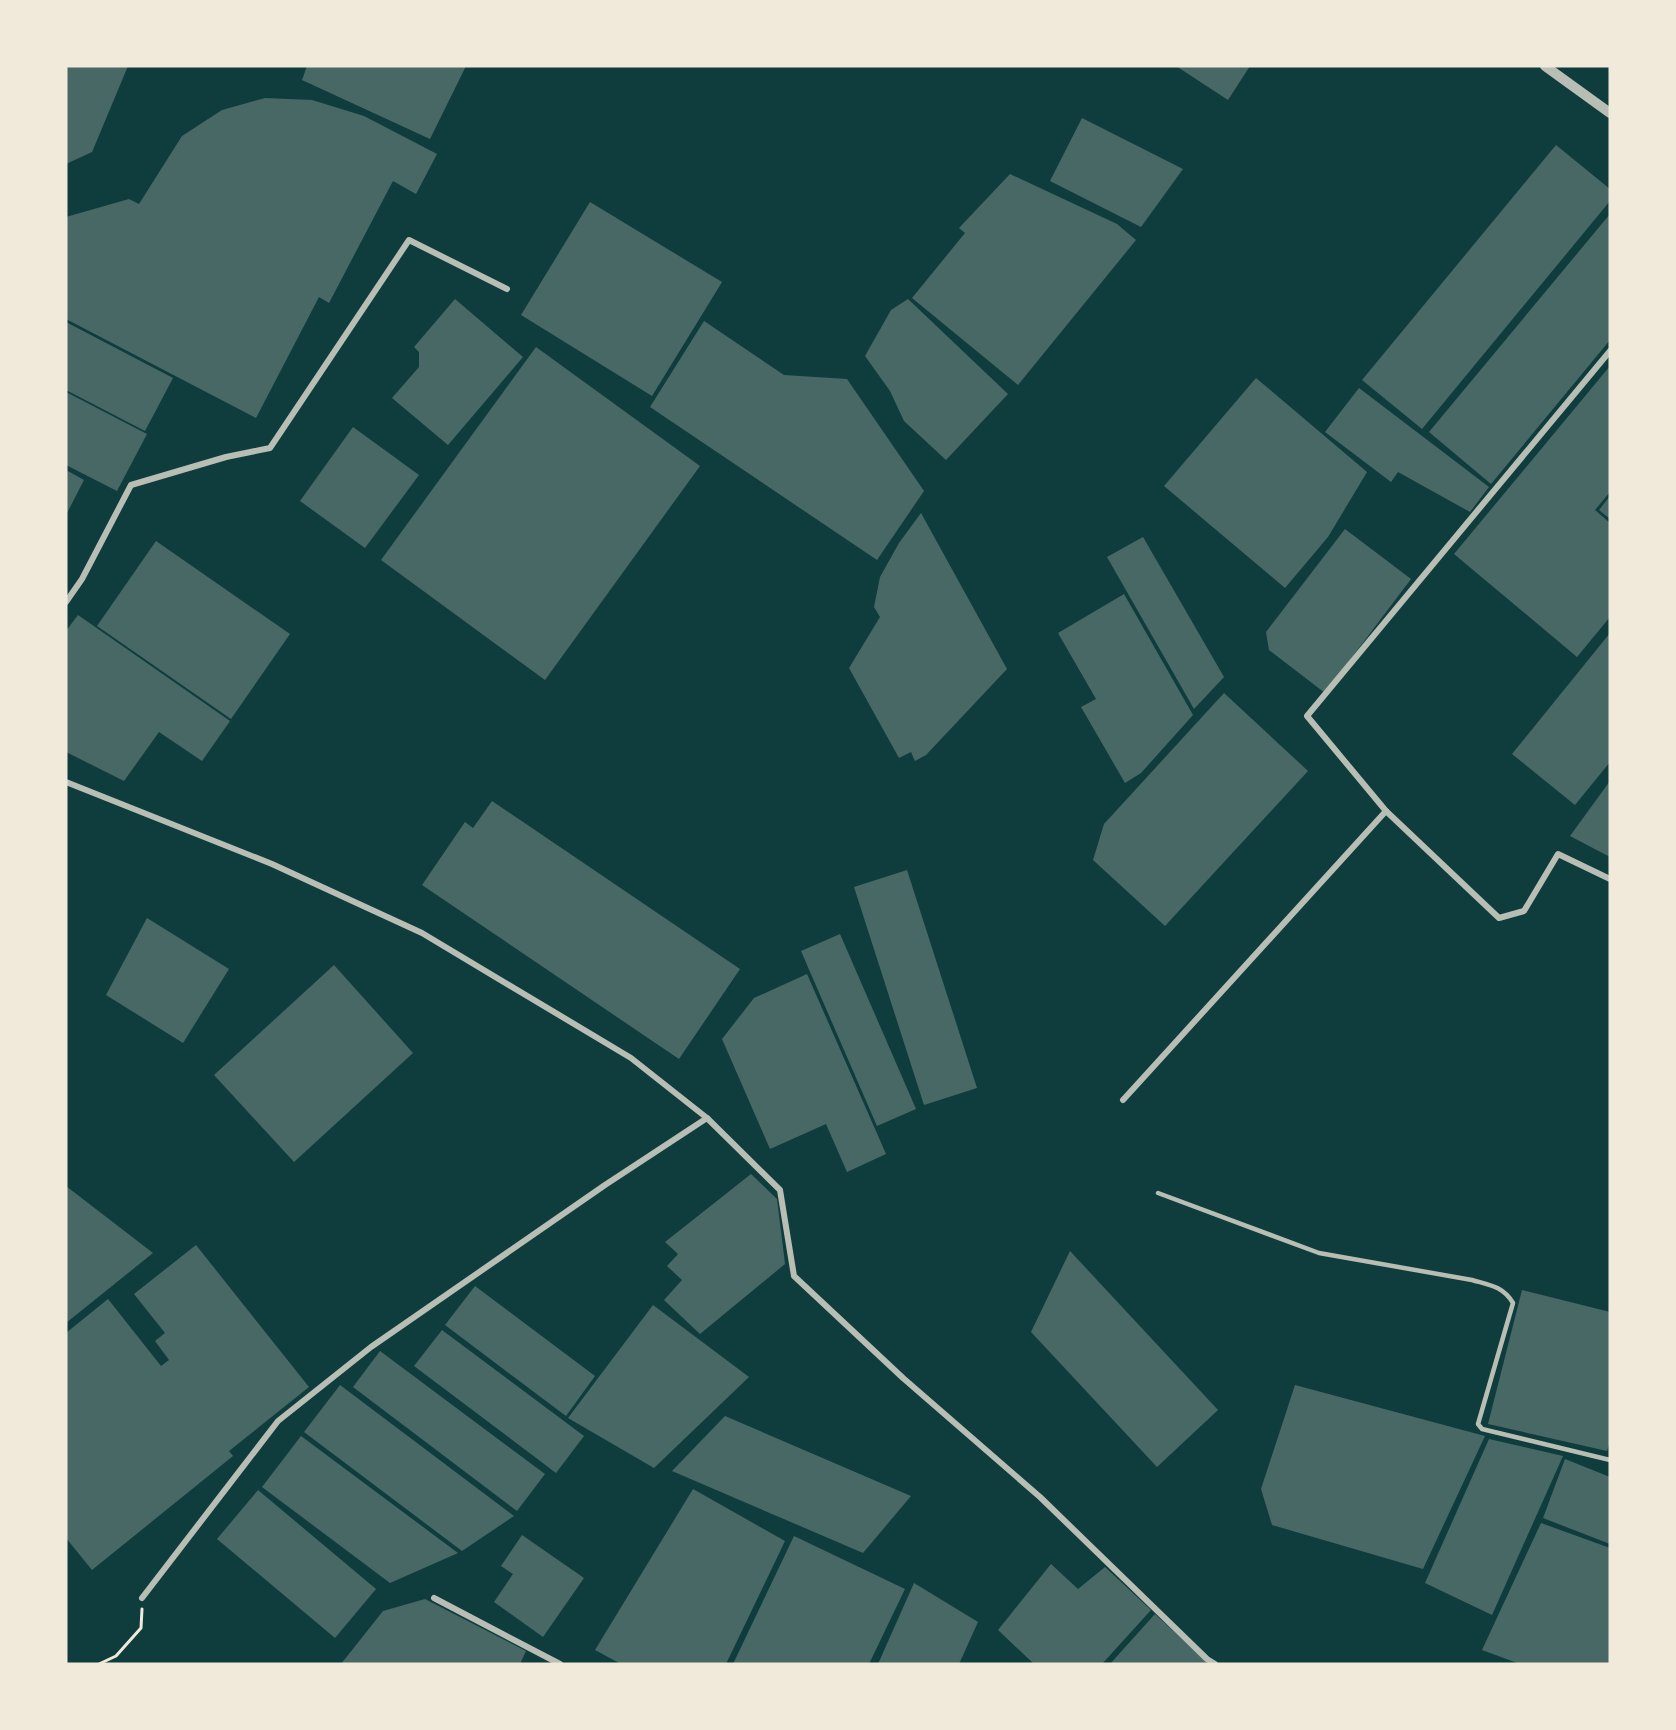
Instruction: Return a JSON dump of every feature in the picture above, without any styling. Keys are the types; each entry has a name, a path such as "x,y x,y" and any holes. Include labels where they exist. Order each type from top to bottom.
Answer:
{"street":[{"path":"1545,66 1610,113"},
{"path":"66,602 82,579 131,485 226,457 270,448 410,240 507,289"},
{"path":"1610,351 1307,716 1386,811 1499,918 1524,911 1558,854 1610,879"},
{"path":"66,783 272,864 422,933 631,1058 707,1118 780,1190 794,1276 903,1378 1040,1497 1206,1659 1215,1664"},
{"path":"1123,1100 1386,811"},
{"path":"142,1598 278,1421 371,1347 605,1185 707,1118"},
{"path":"434,1598 560,1664"}],"lane":[{"path":"1158,1193 1319,1253 1472,1280 1507,1293 1513,1302 1478,1424 1482,1429 1610,1460"}],"path":[{"path":"99,1664 116,1656 141,1629 142,1598"}],"building":[{"path":"66,66 128,66 92,152 66,164"},
{"path":"307,66 466,66 430,139 302,80"},
{"path":"1176,66 1250,66 1228,100"},
{"path":"265,98 312,100 364,116 437,154 416,194 393,181 329,303 319,297 256,418 66,319 66,217 129,199 139,204 182,136 222,110"},
{"path":"1082,118 1183,169 1141,227 1050,181"},
{"path":"1556,145 1610,189 1610,201 1422,429 1362,380"},
{"path":"1010,174 1117,224 1136,240 1018,385 912,298 965,233 959,228"},
{"path":"590,202 722,282 652,396 521,315"},
{"path":"1610,214 1610,340 1491,484 1429,432"},
{"path":"455,299 523,357 448,445 392,398 419,367 419,352 414,347"},
{"path":"908,299 1008,394 946,460 904,421 890,391 865,356 891,310"},
{"path":"704,321 784,375 847,379 924,491 877,560 650,407"},
{"path":"66,322 173,378 145,431 66,390"},
{"path":"536,347 700,466 545,680 381,560"},
{"path":"1610,366 1610,492 1595,510 1610,523 1610,617 1577,657 1454,554"},
{"path":"1256,378 1367,472 1328,537 1285,588 1164,486"},
{"path":"1359,388 1489,487 1470,512 1398,472 1391,482 1325,432"},
{"path":"66,392 147,434 117,491 66,465"},
{"path":"353,427 419,475 365,548 300,501"},
{"path":"66,470 84,480 66,515"},
{"path":"1610,496 1610,519 1599,510"},
{"path":"921,513 1007,669 926,755 915,761 911,752 899,758 849,668 880,617 874,607 880,577 899,543"},
{"path":"1345,529 1411,579 1325,693 1269,650 1266,632"},
{"path":"1143,537 1224,677 1194,709 1107,557"},
{"path":"156,541 290,634 231,719 97,626"},
{"path":"1124,594 1193,715 1141,773 1125,783 1081,707 1096,699 1058,633"},
{"path":"78,615 230,721 202,761 159,732 124,781 66,752 66,631"},
{"path":"1610,633 1610,762 1575,805 1512,754"},
{"path":"1224,693 1308,771 1165,926 1093,860 1104,824"},
{"path":"1610,781 1610,857 1570,836"},
{"path":"492,801 740,969 679,1059 422,885 465,822 473,828"},
{"path":"907,870 977,1088 924,1105 854,887"},
{"path":"147,918 229,969 183,1043 106,995"},
{"path":"840,934 916,1109 877,1126 801,951"},
{"path":"334,965 413,1053 294,1162 214,1075"},
{"path":"807,974 886,1154 847,1172 826,1124 770,1149 722,1039 754,998"},
{"path":"751,1174 777,1199 785,1264 700,1334 664,1300 682,1280 667,1266 678,1254 665,1242"},
{"path":"66,1186 153,1253 66,1323"},
{"path":"196,1245 309,1387 229,1451 233,1456 92,1570 66,1538 66,1333 108,1299 161,1366 169,1360 155,1341 165,1333 134,1294"},
{"path":"1070,1251 1218,1410 1157,1467 1031,1332"},
{"path":"475,1286 595,1376 566,1416 445,1325"},
{"path":"1522,1290 1610,1312 1610,1441 1607,1451 1488,1424"},
{"path":"653,1305 749,1377 654,1468 568,1418"},
{"path":"442,1330 584,1436 556,1473 414,1366"},
{"path":"380,1351 545,1474 517,1511 353,1387"},
{"path":"340,1385 514,1516 462,1551 304,1432"},
{"path":"1295,1385 1485,1436 1423,1569 1272,1525 1261,1489"},
{"path":"725,1416 911,1496 863,1553 672,1471"},
{"path":"301,1436 458,1553 390,1583 262,1487"},
{"path":"1489,1439 1563,1456 1492,1615 1425,1583"},
{"path":"1565,1459 1610,1477 1610,1544 1543,1518"},
{"path":"693,1489 785,1541 726,1664 621,1664 595,1650"},
{"path":"258,1490 376,1589 335,1638 217,1539"},
{"path":"1541,1523 1610,1548 1610,1664 1520,1664 1482,1650"},
{"path":"522,1535 584,1578 543,1637 494,1602 513,1574 501,1566"},
{"path":"794,1536 905,1589 869,1664 733,1664"},
{"path":"1051,1564 1078,1589 1105,1567 1151,1610 1102,1664 1034,1664 998,1630"},
{"path":"914,1583 978,1622 959,1664 878,1664"},
{"path":"425,1599 526,1651 520,1664 341,1664 383,1611"},
{"path":"1155,1614 1209,1664 1110,1664"}]}
